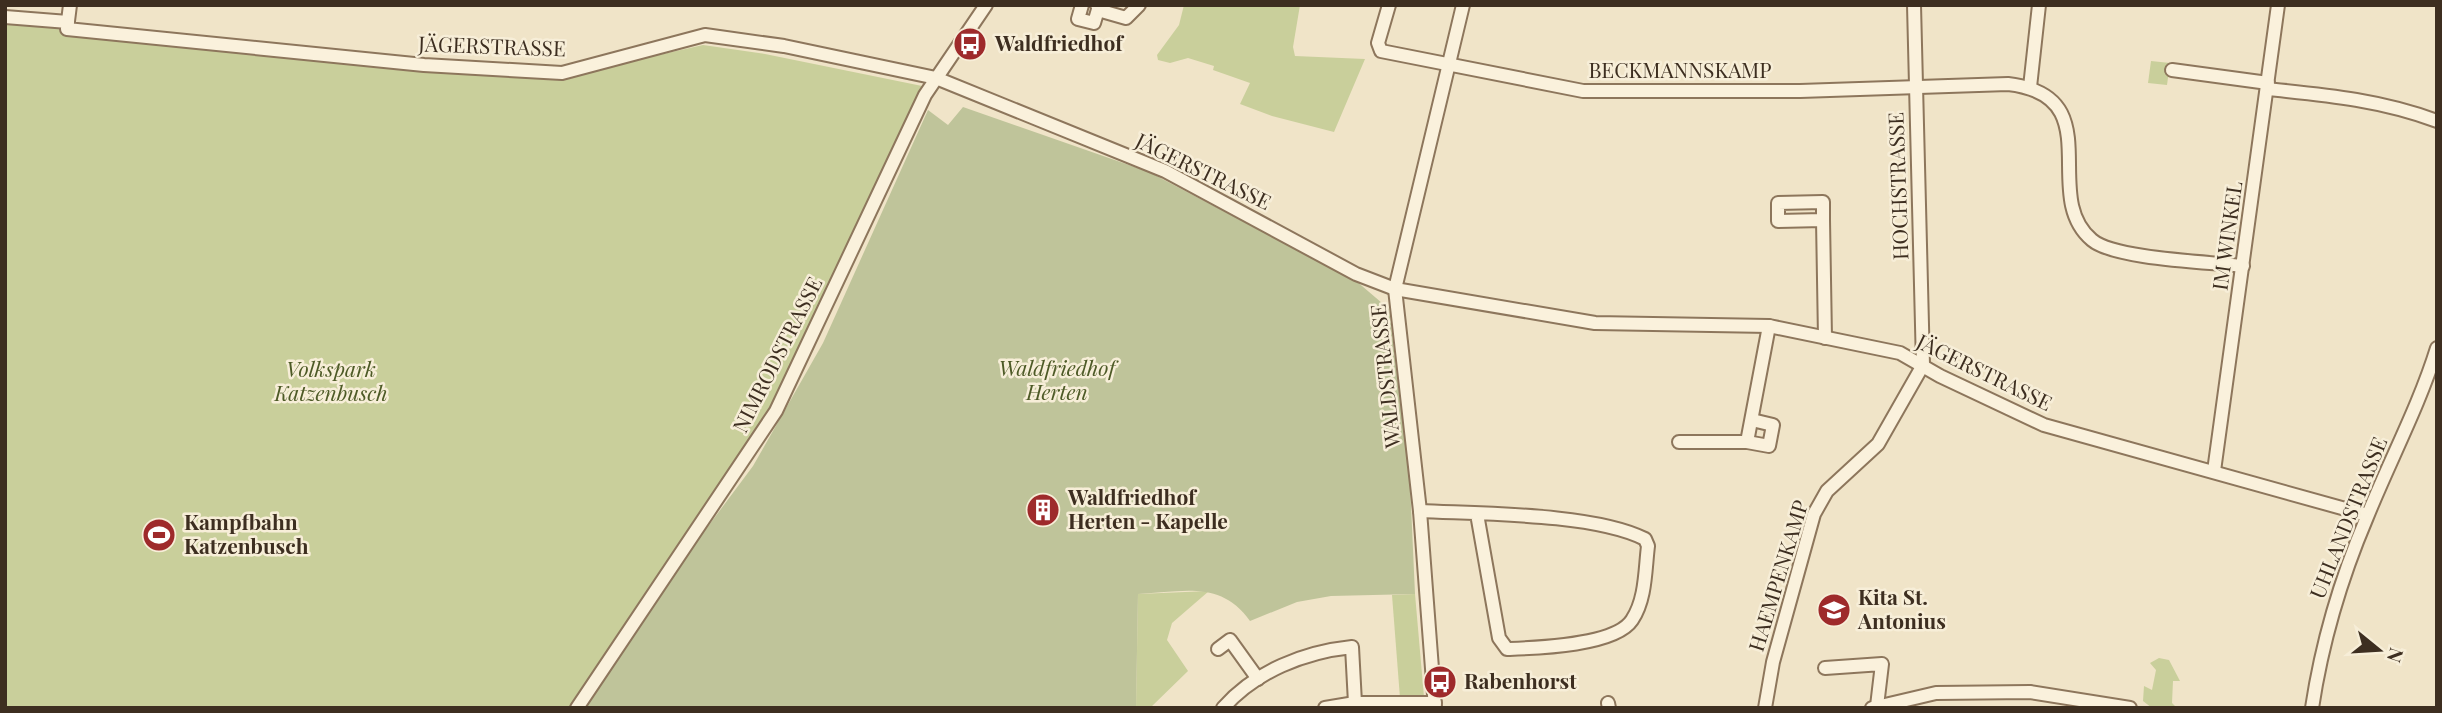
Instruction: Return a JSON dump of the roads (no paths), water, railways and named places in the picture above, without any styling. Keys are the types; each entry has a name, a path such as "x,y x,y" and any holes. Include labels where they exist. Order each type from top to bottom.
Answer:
{"street":[{"path":"68,22 70,5"},
{"name":"NIMRODSTRASSE","path":"577,708 776,411 917,111 986,5"},
{"path":"1082,5 1078,19 1094,23 1097,8 1126,18 1139,5"},
{"name":"BECKMANNSKAMP","path":"1389,5 1378,43 1381,51 1583,91 1800,91 2008,84 2030,87"},
{"name":"WALDSTRASSE","path":"1435,705 1420,511 1395,289 1462,5"},
{"name":"HOCHSTRASSE","path":"1914,5 1923,365"},
{"path":"2039,5 2030,87 2051,99 2067,127 2074,213 2082,229 2093,241 2117,251 2243,266"},
{"name":"IM WINKEL","path":"2214,471 2278,5"},
{"name":"JÄGERSTRASSE","path":"5,17 68,22 67,29 234,47 424,65 562,73 705,35 784,46 936,78 1165,171 1356,274 1395,289 1595,323 1769,326 1900,353 2044,425 2367,515"},
{"path":"2172,70 2362,99 2437,121"},
{"path":"1823,220 1825,338"},
{"path":"1747,442 1769,326"},
{"name":"UHLANDSTRASSE","path":"2312,708 2331,615 2367,515 2425,386 2437,348"},
{"name":"HAEMPENKAMP","path":"1765,708 1773,663 1814,514 1827,491 1878,444 1923,365"},
{"path":"1679,442 1747,442 1769,446 1773,425 1752,421"},
{"path":"1420,511 1531,516 1600,526 1645,539 1648,546 1642,598 1631,622 1619,631 1581,642 1507,649 1499,638 1477,514"},
{"path":"1218,649 1230,640 1258,679"},
{"path":"1227,706 1258,679 1300,658 1352,648 1355,703"},
{"path":"1825,668 1882,664 1874,707 1936,693 2030,692 2130,708"},
{"path":"1325,708 1355,703 1435,705"}],"place":[{"name":"Waldfriedhof","path":"970,44"},
{"name":"Waldfriedhof Herten - Kapelle","path":"1043,510"},
{"name":"Kampfbahn Katzenbusch","path":"159,535"},
{"name":"Kita St. Antonius","path":"1834,610"},
{"name":"Rabenhorst","path":"1440,682"}],"park label":[{"name":"Waldfriedhof Herten","path":"1057,381"},
{"name":"Volkspark Katzenbusch","path":"331,382"}]}
